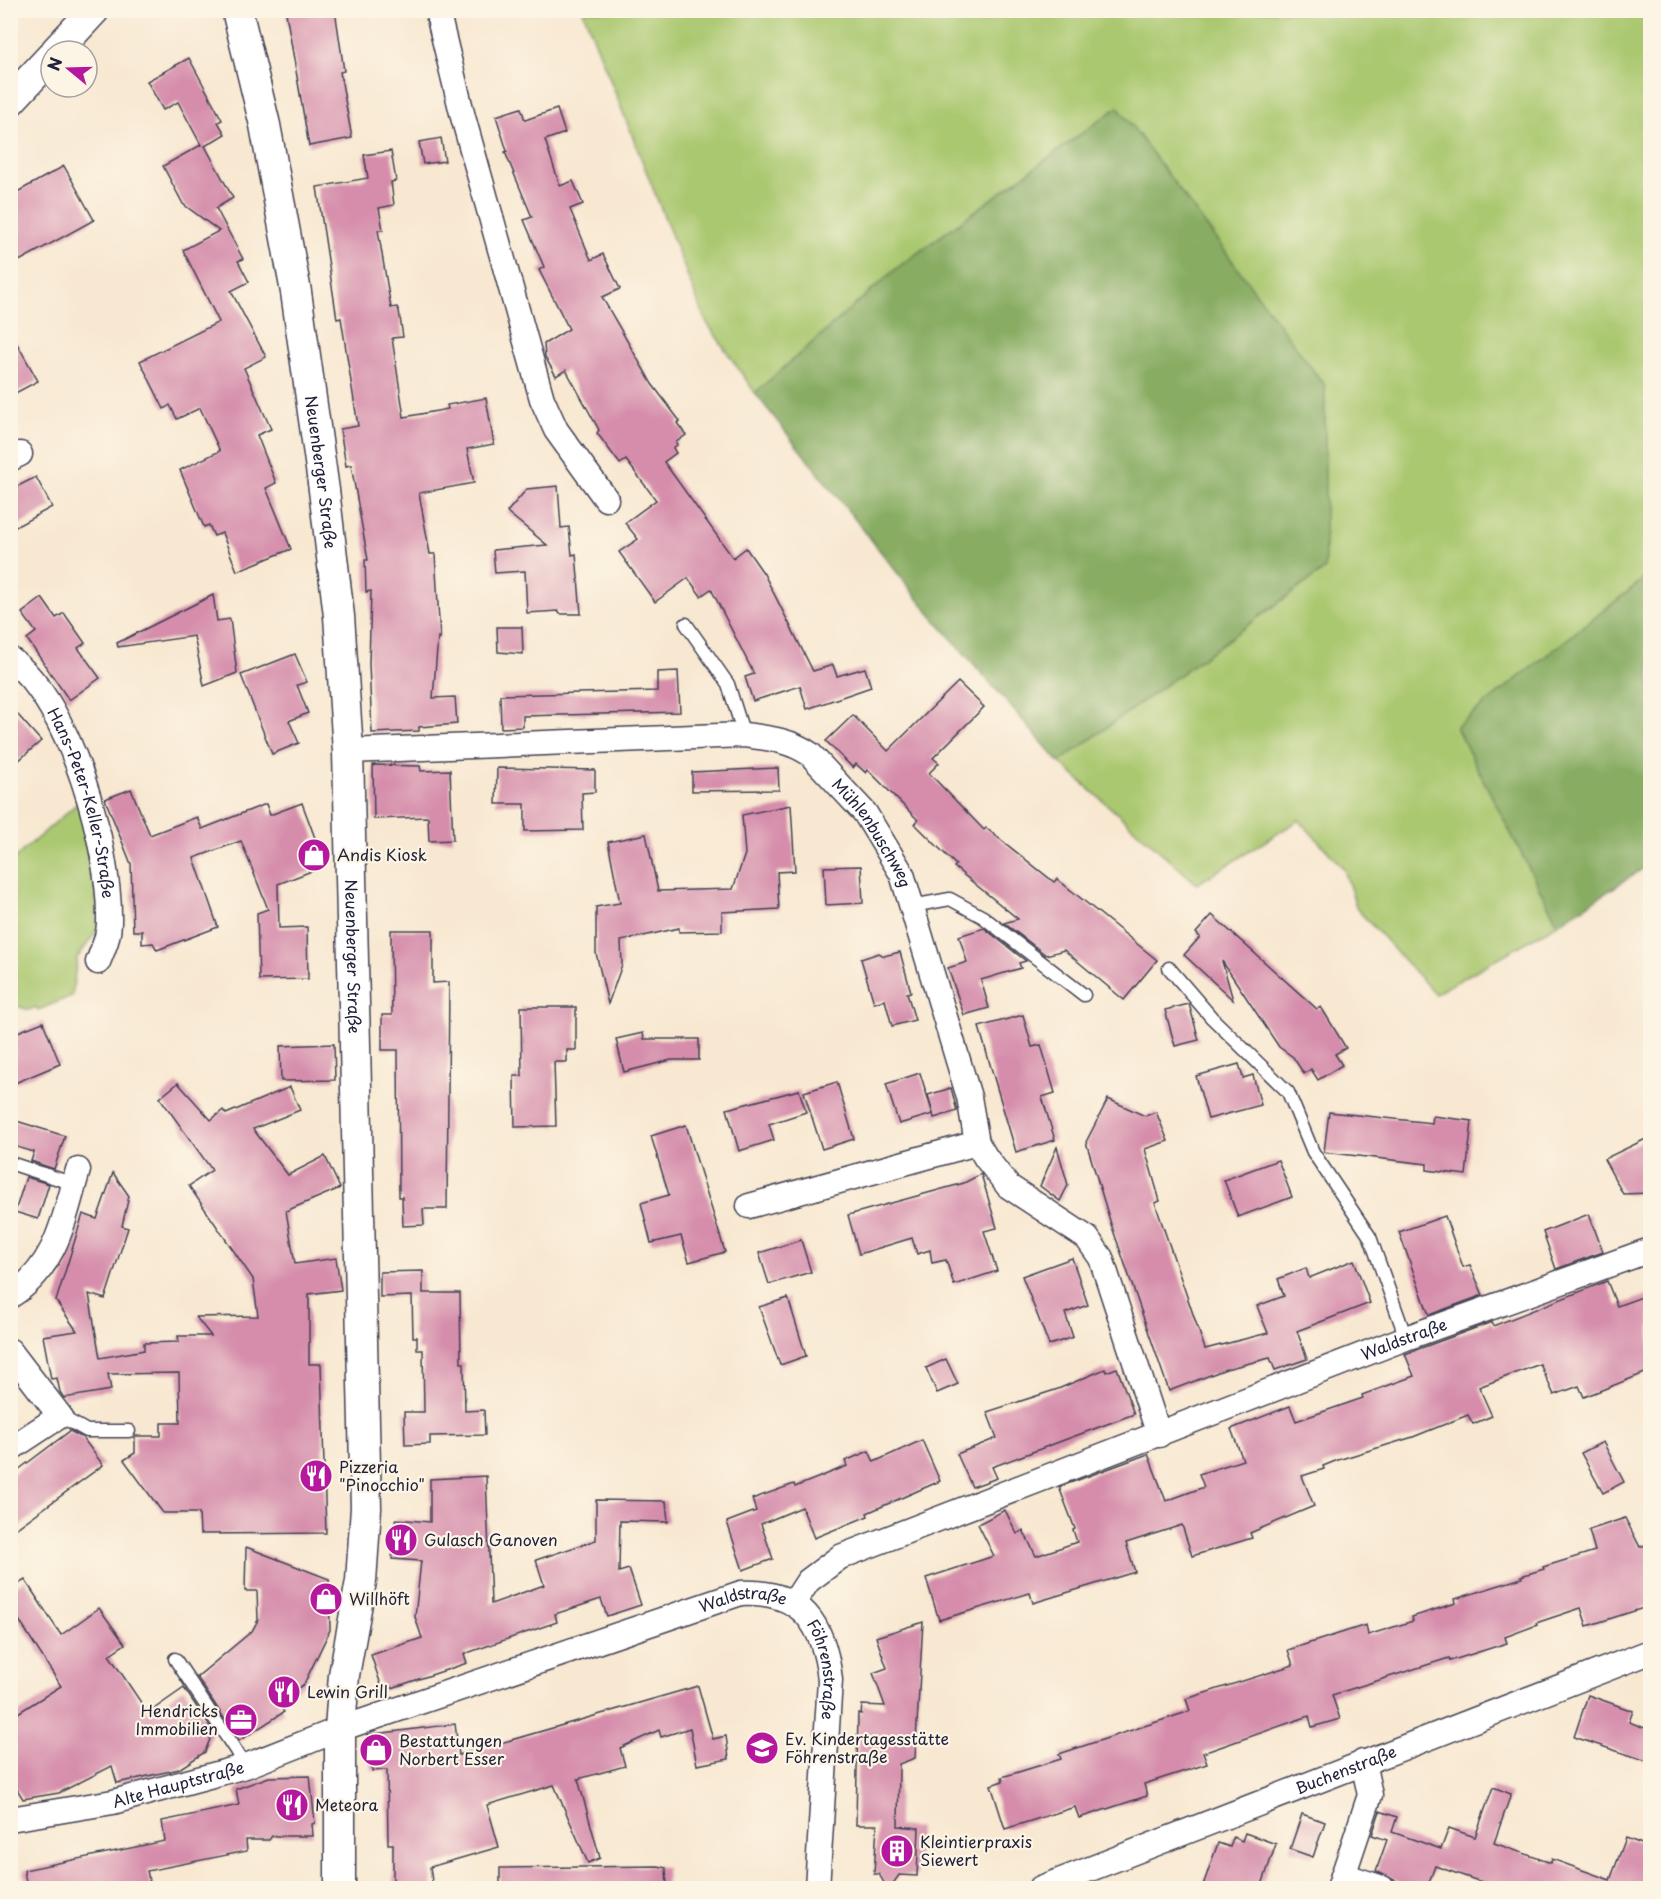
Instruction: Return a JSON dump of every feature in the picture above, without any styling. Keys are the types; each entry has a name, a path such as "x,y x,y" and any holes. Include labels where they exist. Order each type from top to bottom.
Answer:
{"street":[{"name":"Neuenberger Straße","path":"237,10 265,125 296,292 333,554 348,751 366,1508 361,1581 344,1675 340,1729 340,1888"},
{"path":"437,10 466,129 542,399 556,430 606,499"},
{"path":"65,39 84,14"},
{"path":"10,101 39,70"},
{"name":"Hans-Peter-Keller-Straße","path":"10,659 30,676 57,722 86,787 106,868 109,924 106,943 98,962"},
{"name":"Mühlenbuschweg","path":"348,751 744,735 776,738 799,747 820,764 865,813 902,874 969,1097 977,1143"},
{"path":"749,1206 977,1143 1008,1186 1087,1238 1096,1247 1159,1435"},
{"path":"10,1296 34,1278 52,1253 76,1177"},
{"name":"Waldstraße","path":"340,1729 741,1593 772,1595 793,1604 808,1581 840,1557 1406,1338 1650,1250"},
{"path":"10,1351 60,1416 10,1449"},
{"name":"Föhrenstraße","path":"793,1604 813,1620 819,1631 830,1680 817,1888"},
{"name":"Buchenstraße","path":"1041,1888 1650,1652"},
{"name":"Alte Hauptstraße","path":"10,1819 113,1802 246,1766 340,1729"},
{"path":"1363,1762 1370,1795 1341,1882 1382,1888"}],"lane":[{"path":"686,624 728,684 744,735"},
{"path":"912,906 950,899 984,916 1084,995"},
{"path":"1169,968 1212,1018 1288,1092 1313,1152 1370,1237 1406,1338"},
{"path":"10,1163 76,1177"},
{"path":"60,1416 87,1431 129,1431"},
{"path":"175,1659 246,1766"}],"green space":[{"path":"583,11 1650,11 1650,574 1456,727 1558,924 1435,994 1357,909 1344,869 1299,820 1197,884 1059,762 1325,569 1117,108 897,268 755,393 705,320"},
{"path":"1118,107 1325,386 1325,569 1059,762 930,614 755,393 897,268"},
{"path":"1650,574 1650,864 1558,924 1456,727"},
{"path":"79,802 95,870 98,929 77,958 72,996 38,1010 36,1007 29,1010 11,1004 10,862"}],"building":[{"path":"298,10 335,10 344,71 340,72 352,138 309,146 286,13"},
{"path":"189,58 222,120 218,122 225,134 205,146 233,198 216,208 243,259 238,261 249,282 231,291 266,357 244,368 271,429 257,435 276,483 266,488 291,549 237,571 222,533 214,536 209,525 204,527 180,470 220,451 200,408 177,419 170,405 164,409 140,361 219,322 183,250 219,231 183,204 163,166 201,145 178,102 163,110 147,81"},
{"path":"521,108 525,120 557,109 565,133 545,140 560,186 573,181 583,204 570,209 591,260 603,254 620,289 602,297 652,384 680,421 677,423 686,435 676,442 677,445 673,448 676,453 664,462 733,558 746,548 764,574 813,671 833,665 837,676 865,668 871,687 807,709 800,686 753,701 745,677 754,674 711,589 701,596 688,578 655,602 619,552 638,539 625,523 656,500 626,460 620,464 597,433 599,430 566,370 556,376 545,357 544,344 569,329 539,270 544,267 524,220 532,217 505,152 507,151 496,116"},
{"path":"441,138 445,161 423,164 419,142"},
{"path":"391,151 396,181 391,182 394,205 379,208 383,230 378,230 391,308 397,307 399,311 403,337 392,338 404,417 448,409 447,405 486,398 494,444 467,449 474,483 419,493 430,554 435,554 440,638 438,637 433,698 455,697 457,724 419,727 419,731 372,733 369,664 371,591 366,592 365,560 368,560 351,465 346,466 340,429 358,426 341,318 337,319 317,187 368,178 364,155"},
{"path":"64,166 94,220 10,266 10,196"},
{"path":"10,331 38,381 10,396"},
{"path":"36,477 52,507 10,530 10,490"},
{"path":"558,486 561,528 569,527 572,555 576,554 581,614 560,614 558,611 527,613 525,571 495,573 493,550 547,545 507,512 527,489"},
{"path":"213,595 217,621 230,619 237,673 204,686 194,636 118,647 117,643"},
{"path":"42,598 56,618 64,613 85,643 78,648 100,678 69,700 27,639 36,632 22,613"},
{"path":"497,627 522,627 523,654 498,652"},
{"path":"295,654 307,682 297,685 308,713 289,721 299,743 272,754 241,675"},
{"path":"678,671 680,712 523,716 523,727 501,728 500,695 657,691 657,672"},
{"path":"958,682 984,707 933,758 939,763 929,773 984,830 986,828 1054,882 1057,879 1157,960 1124,1000 1064,950 1046,955 1004,923 1018,919 954,867 956,865 915,824 918,820 868,770 866,773 856,764 853,768 826,741 853,715 888,751"},
{"path":"10,706 41,741 10,768"},
{"path":"373,765 420,766 421,771 450,770 453,840 429,841 428,817 374,819"},
{"path":"497,768 595,770 595,792 582,793 583,830 525,831 525,804 496,804"},
{"path":"778,768 779,790 692,791 692,772"},
{"path":"131,789 150,835 197,817 202,829 266,804 270,815 302,803 315,838 311,840 322,867 278,884 279,928 307,927 308,979 259,980 257,913 268,909 241,841 194,858 218,927 157,950 153,943 142,944 142,931 133,931 131,864 105,799"},
{"path":"791,805 795,871 777,872 779,909 722,912 722,931 679,932 679,928 621,941 622,965 608,1004 596,953 596,907 620,903 608,842 646,834 658,891 733,889 745,854 742,815"},
{"path":"861,866 863,903 826,905 824,867"},
{"path":"1212,915 1317,1009 1321,1007 1346,1048 1335,1054 1342,1065 1318,1080 1311,1069 1304,1074 1293,1057 1279,1047 1222,961 1233,1000 1184,955 1200,937 1196,933"},
{"path":"984,928 1026,961 1019,963 1021,968 981,980 989,1008 964,1015 948,968 967,962 959,936"},
{"path":"391,930 433,930 433,983 449,982 447,1209 423,1209 424,1225 403,1226 402,1197 399,1197 398,1050 382,1050 382,1015 392,1015"},
{"path":"900,952 911,992 907,993 915,1020 892,1026 885,1000 874,1003 861,959 879,953 884,956"},
{"path":"1189,1004 1199,1040 1175,1046 1165,1010"},
{"path":"521,1007 576,1007 576,1050 567,1050 567,1062 554,1062 556,1126 515,1127 514,1076 522,1076"},
{"path":"1023,1015 1032,1047 1041,1045 1055,1093 1042,1097 1055,1140 1016,1152 979,1027"},
{"path":"43,1022 60,1064 10,1085 10,1035"},
{"path":"643,1033 644,1039 699,1039 699,1060 671,1060 624,1072 616,1039"},
{"path":"334,1044 335,1080 281,1081 280,1046"},
{"path":"1239,1064 1243,1078 1253,1075 1261,1105 1208,1119 1196,1076"},
{"path":"920,1073 933,1114 899,1124 886,1084"},
{"path":"837,1082 854,1139 822,1149 804,1092"},
{"path":"178,1083 211,1120 223,1110 226,1114 290,1087 300,1110 253,1129 288,1175 325,1156 340,1188 286,1211 295,1264 336,1258 341,1290 309,1294 309,1364 321,1364 326,1533 200,1534 199,1513 163,1513 124,1460 135,1453 135,1436 161,1436 161,1423 180,1423 179,1373 108,1374 111,1390 64,1398 57,1378 51,1379 43,1336 77,1331 56,1301 83,1214 97,1219 113,1173 129,1196 122,1226 128,1228 105,1299 89,1294 100,1358 144,1350 144,1343 179,1342 178,1336 211,1336 196,1317 258,1316 253,1279 189,1186 212,1170 160,1098"},
{"path":"951,1088 957,1111 934,1118 928,1095"},
{"path":"799,1090 806,1112 769,1124 774,1140 739,1151 727,1109"},
{"path":"1108,1099 1145,1116 1156,1112 1168,1141 1145,1149 1160,1201 1155,1203 1205,1349 1268,1333 1257,1306 1284,1296 1278,1279 1306,1268 1309,1278 1354,1260 1370,1303 1297,1331 1307,1359 1275,1370 1270,1358 1226,1369 1169,1391 1111,1224 1086,1142"},
{"path":"1329,1112 1432,1123 1433,1116 1472,1121 1466,1175 1427,1170 1427,1164 1324,1152"},
{"path":"10,1119 65,1136 54,1169 31,1161 34,1152 10,1145"},
{"path":"686,1125 725,1252 689,1262 681,1236 651,1243 641,1203 669,1195 651,1136"},
{"path":"1650,1137 1650,1193 1623,1194 1604,1159"},
{"path":"1057,1147 1068,1185 1060,1201 1040,1186"},
{"path":"1278,1160 1292,1197 1238,1217 1224,1180"},
{"path":"981,1174 997,1228 984,1231 997,1271 954,1285 946,1260 932,1263 930,1250 917,1254 912,1238 859,1254 848,1215 964,1183"},
{"path":"26,1177 49,1184 38,1219 15,1212"},
{"path":"1589,1214 1603,1252 1556,1269 1543,1232"},
{"path":"1445,1216 1463,1267 1470,1265 1483,1295 1429,1315 1399,1232"},
{"path":"801,1240 811,1272 769,1284 759,1253"},
{"path":"1072,1258 1088,1305 1065,1313 1073,1337 1049,1345 1022,1276"},
{"path":"423,1271 423,1293 460,1293 461,1363 464,1363 465,1411 484,1410 485,1435 430,1436 430,1444 405,1445 404,1412 424,1412 423,1350 417,1350 417,1337 413,1337 412,1296 380,1297 380,1272"},
{"path":"1607,1281 1617,1306 1650,1294 1650,1371 1584,1397 1579,1386 1554,1395 1540,1364 1479,1387 1492,1416 1473,1424 1468,1415 1413,1437 1338,1460 1323,1466 1324,1469 1302,1476 1314,1506 1250,1533 1252,1538 1192,1556 1182,1525 1126,1543 1135,1572 1033,1603 1030,1593 939,1620 926,1578 994,1556 978,1524 1005,1510 1017,1534 1023,1530 1036,1556 1077,1542 1073,1530 1075,1529 1059,1487 1148,1454 1166,1501 1204,1487 1199,1474 1243,1460 1231,1429 1290,1406 1296,1421 1363,1398 1362,1395 1414,1376 1405,1354 1492,1322 1493,1326"},
{"path":"788,1298 806,1356 780,1365 759,1307"},
{"path":"946,1359 958,1384 937,1393 926,1368"},
{"path":"1117,1368 1134,1414 992,1467 997,1478 972,1487 957,1454 997,1438 987,1412 1058,1389 1105,1369 1106,1372"},
{"path":"70,1431 83,1438 103,1465 10,1533 10,1476"},
{"path":"922,1440 940,1481 867,1513 868,1516 814,1538 802,1507 761,1524 773,1559 743,1570 727,1522 756,1511 752,1499 794,1484 795,1487 847,1466 845,1461 869,1451 874,1462"},
{"path":"1603,1442 1624,1482 1603,1493 1581,1453"},
{"path":"486,1476 491,1604 544,1585 536,1560 596,1540 596,1500 666,1501 668,1522 620,1521 619,1572 629,1569 641,1605 607,1616 601,1599 555,1614 557,1622 464,1654 467,1663 383,1691 371,1655 422,1638 415,1617 421,1561 392,1559 396,1519 430,1522 430,1479"},
{"path":"1625,1518 1640,1547 1650,1543 1650,1606 1587,1626 1581,1608 1536,1623 1537,1625 1505,1637 1507,1643 1450,1661 1449,1658 1332,1695 1340,1719 1312,1727 1309,1716 1203,1753 1207,1764 1144,1784 1147,1796 1079,1818 1075,1807 1005,1829 991,1785 1003,1781 1002,1777 1061,1759 1059,1754 1190,1711 1186,1699 1293,1665 1288,1650 1366,1625 1368,1635 1413,1621 1412,1617 1456,1603 1455,1599 1522,1578 1521,1576 1544,1569 1543,1567 1595,1551 1589,1530"},
{"path":"246,1547 329,1579 330,1630 304,1684 278,1703 284,1712 239,1741 197,1677 252,1631 258,1620 257,1591 245,1591"},
{"path":"25,1580 61,1635 99,1608 125,1644 109,1655 148,1713 184,1688 213,1731 205,1752 179,1769 117,1783 112,1766 59,1793 23,1799 10,1778 10,1718 61,1686 10,1606 10,1589"},
{"path":"923,1622 915,1758 899,1764 898,1826 919,1828 917,1876 899,1875 890,1888 887,1888 879,1874 874,1874 877,1825 856,1825 858,1713 861,1714 862,1705 885,1706 873,1673 887,1668 876,1637"},
{"path":"698,1686 713,1739 726,1736 729,1759 697,1765 690,1728 661,1737 659,1730 620,1748 625,1766 578,1779 600,1858 588,1863 554,1785 487,1805 499,1847 430,1867 433,1888 393,1888 393,1844 388,1844 387,1770 372,1771 367,1735 455,1724 459,1755"},
{"path":"1588,1695 1633,1711 1629,1722 1650,1730 1650,1762 1574,1737"},
{"path":"310,1776 315,1823 312,1824 313,1836 272,1836 269,1840 246,1840 247,1851 147,1871 151,1888 27,1888 24,1870 165,1841 162,1821 239,1805 236,1789 269,1777"},
{"path":"1493,1787 1511,1794 1494,1843 1551,1863 1552,1859 1610,1880 1626,1838 1650,1847 1650,1888 1548,1888 1533,1883 1531,1888 1499,1888 1435,1866 1427,1888 1415,1884 1410,1888 1376,1871 1387,1840 1372,1835 1380,1811 1397,1817 1392,1832 1441,1849 1449,1828 1475,1837"},
{"path":"1302,1814 1325,1822 1313,1857 1290,1849"},
{"path":"1245,1833 1276,1844 1261,1888 1202,1888 1218,1843 1230,1847 1233,1837 1242,1841"},
{"path":"658,1866 666,1868 667,1888 500,1888 500,1868"}],"place":[{"name":"Andis Kiosk","path":"314,855"},
{"name":"Pizzeria \"Pinocchio\"","path":"316,1476"},
{"name":"Gulasch Ganoven","path":"401,1540"},
{"name":"Willhöft","path":"326,1599"},
{"name":"Lewin Grill","path":"284,1692"},
{"name":"Hendricks Immobilien","path":"241,1720"},
{"name":"Ev. Kindertagesstätte Föhrenstraße","path":"762,1748"},
{"name":"Bestattungen Norbert Esser","path":"376,1750"},
{"name":"Meteora","path":"292,1805"},
{"name":"Kleintierpraxis Siewert","path":"897,1851"}]}
